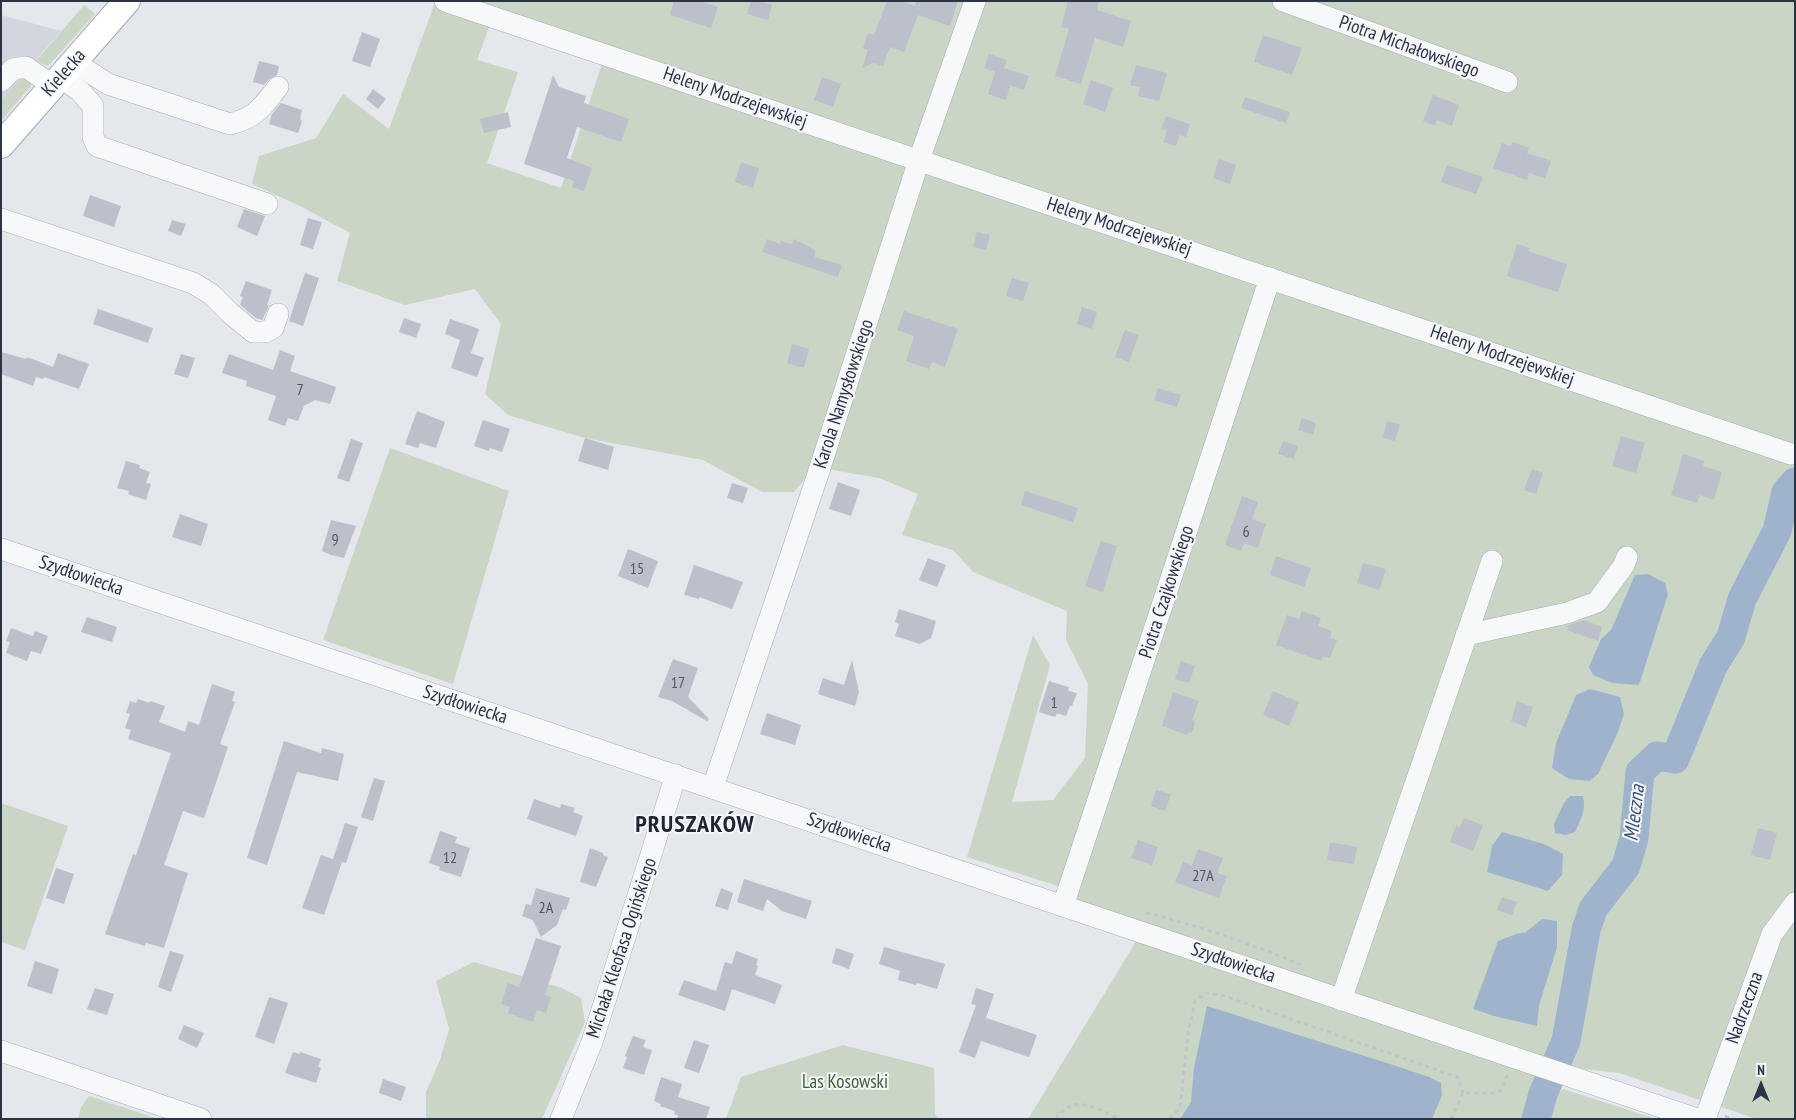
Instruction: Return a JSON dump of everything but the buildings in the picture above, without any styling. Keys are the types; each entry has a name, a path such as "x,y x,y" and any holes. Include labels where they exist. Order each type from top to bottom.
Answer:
{"main road":[{"name":"Kielecka","path":"1,144 127,1"}],"street":[{"name":"Heleny Modrzejewskiej","path":"446,1 1791,454"},
{"name":"Karola Namysłowskiego","path":"713,787 818,474 919,160 975,1"},
{"name":"Piotra Michałowskiego","path":"1283,1 1507,82"},
{"path":"1,81 14,69 26,67 108,84 230,124 246,120 257,113 278,87"},
{"path":"62,75 93,106 93,137 98,146 267,204"},
{"path":"1,219 193,283 211,294 230,314 254,332 265,332 273,328 278,314"},
{"name":"Piotra Czajkowskiego","path":"1063,906 1270,278"},
{"name":"Szydłowiecka","path":"1,549 1693,1118"},
{"path":"1466,635 1567,613 1597,602 1624,565 1627,557"},
{"path":"1341,1000 1492,561"},
{"name":"Michała Kleofasa Ogińskiego","path":"561,1119 592,1042 676,776"},
{"name":"Nadrzeczna","path":"1693,1118 1772,934 1795,903"},
{"path":"1,1051 201,1119"}],"path":[{"path":"1170,1119 1180,1108 1188,1034 1194,1001 1206,993 1221,995 1458,1077 1463,1093 1451,1119"},
{"path":"1463,1093 1496,1093 1500,1090 1507,1075 1528,1062"},
{"path":"1056,1119 1062,1110 1076,1103 1101,1110 1118,1119"}],"shaded area":[{"path":"1,15 61,31 1,100"}],"green space":[{"path":"470,1 969,1 916,150"},
{"path":"984,1 1795,1 1795,1119 1757,1119 1619,1073 1566,1067 1556,1092 1559,1093 1563,1089 1656,1119 1028,1119 1140,935 1065,911 1276,286 935,160 933,150"},
{"path":"84,5 95,14 51,63 47,66 36,61"},
{"path":"434,5 490,24 477,60 518,72 487,163 561,188 602,64 912,165 814,468 794,492 762,492 703,460 585,438 508,415 485,394 501,324 475,289 405,305 337,281 350,233 300,206 252,184 259,156 316,138 343,94 389,129"},
{"path":"24,74 32,83 1,121 1,100"},
{"path":"923,169 1262,281 1061,887 967,857 1033,635 1050,665 1012,802 1053,800 1085,758 1088,684 1066,640 1067,611 973,572 953,550 902,535 918,494 879,478 827,469"},
{"path":"390,448 509,491 453,684 323,640"},
{"path":"1,803 68,826 25,950 1,942"},
{"path":"474,962 562,988 581,998 585,1022 542,1119 426,1119 426,1092 440,1060 449,1029 436,981"},
{"name":"Las Kosowski","path":"843,1045 934,1068 935,1114 938,1119 726,1119 741,1077"},
{"path":"89,1096 158,1119 78,1119 81,1107"}],"water":[{"path":"1648,574 1665,583 1668,594 1639,685 1613,683 1593,675 1589,667 1601,639 1611,630 1635,575"},
{"path":"1590,689 1620,697 1624,714 1618,732 1598,774 1590,781 1569,779 1552,768 1556,743 1576,695"},
{"path":"1570,796 1583,796 1584,806 1581,819 1575,832 1566,835 1555,833 1554,824 1564,803"},
{"path":"1502,832 1544,844 1563,854 1562,875 1548,891 1487,872 1492,846"},
{"path":"1542,919 1557,921 1557,947 1539,1006 1537,1026 1473,1009 1498,941 1526,932"},
{"path":"1207,1006 1390,1064 1441,1083 1442,1095 1432,1119 1180,1119 1191,1102 1194,1068"}],"waterway":[{"name":"Mleczna","path":"1536,1119 1543,1094 1566,1041 1586,930 1593,909 1626,866 1634,838 1640,772 1657,756 1675,759 1713,666 1731,637 1742,599 1777,531 1786,492 1795,482"}],"district":[{"name":"PRUSZAKÓW","path":"695,825"}]}
